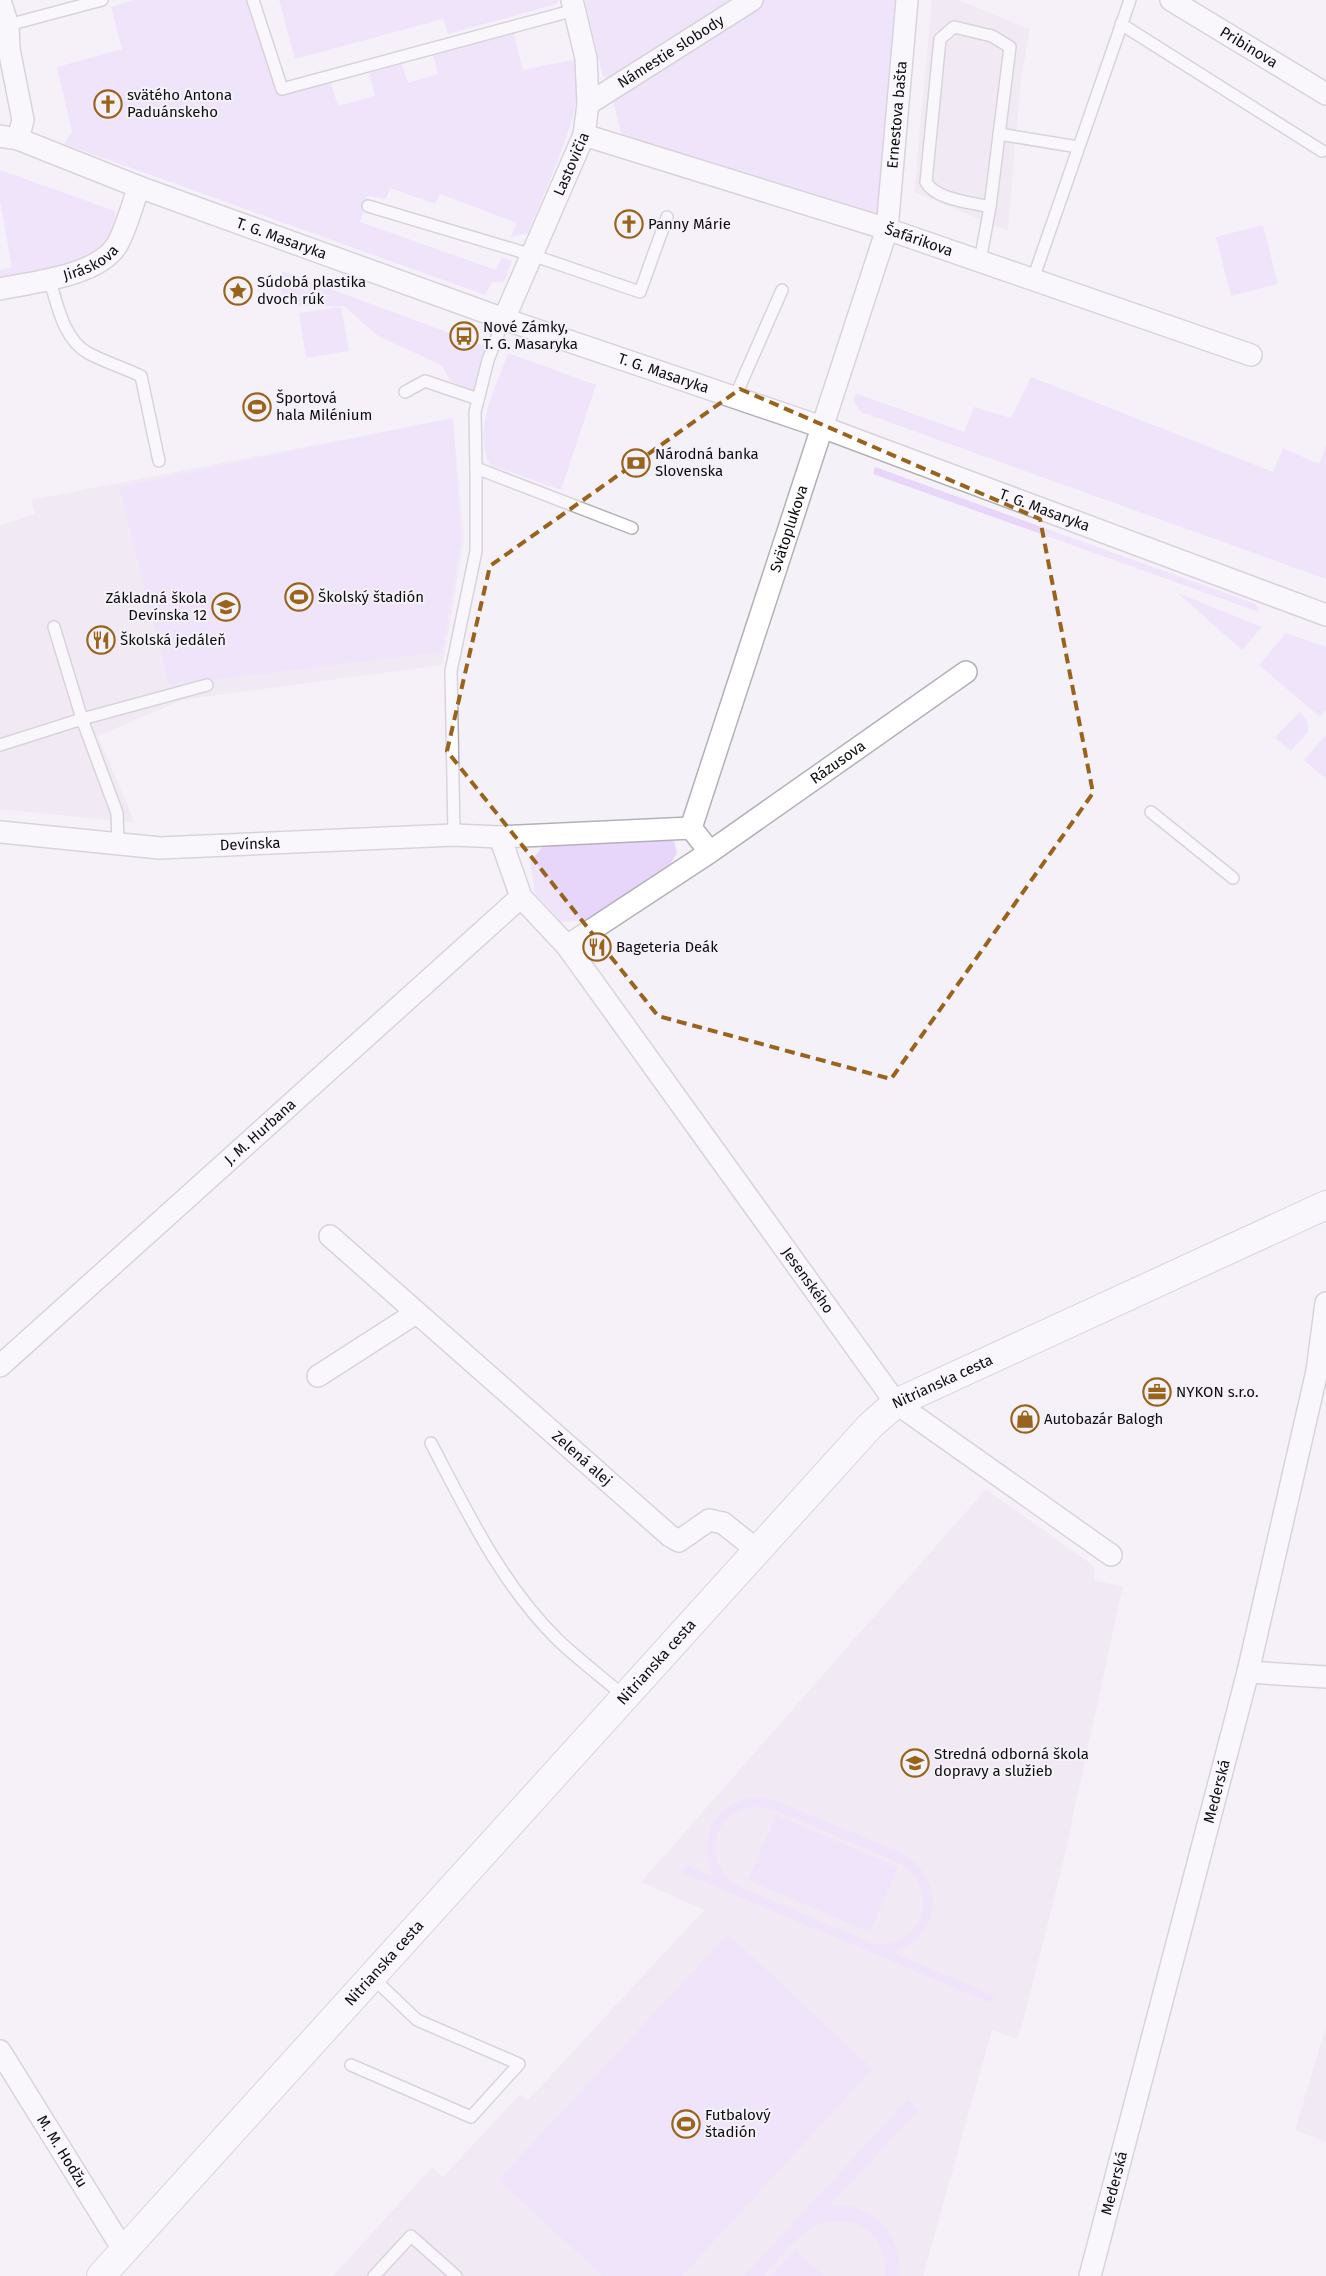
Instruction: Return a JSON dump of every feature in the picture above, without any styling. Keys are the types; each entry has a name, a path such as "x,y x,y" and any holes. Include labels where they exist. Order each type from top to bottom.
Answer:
{"main road":[{"name":"Nitrianska cesta","path":"101,2276 870,1426 896,1403 1326,1205"}],"street":[{"name":"Námestie slobody","path":"588,104 752,0"},
{"name":"Ernestova bašta","path":"887,229 907,0"},
{"name":"Pribinova","path":"1172,0 1326,94"},
{"path":"0,2 8,25 9,49 23,120 9,137"},
{"name":"Lastovičia","path":"504,320 584,135 588,104 586,58 574,5"},
{"name":"Šafárikova","path":"584,135 887,229 1251,355"},
{"name":"T. G. Masaryka","path":"9,137 139,187 504,320 822,426 1326,615"},
{"name":"Jiráskova","path":"0,289 82,271 103,259 117,245 139,187"},
{"name":"Svätoplukova","path":"691,828 887,229"},
{"name":"Rázusova","path":"567,946 710,852 966,672"},
{"path":"691,828 710,852"},
{"name":"Devínska","path":"0,832 160,848 454,835 500,837 691,828"},
{"path":"500,837 522,897"},
{"name":"Jesenského","path":"522,897 567,946 896,1403 1111,1555"},
{"name":"J. M. Hurbana","path":"0,1366 522,897"},
{"name":"Zelená alej","path":"330,1236 670,1536 680,1541 708,1520 723,1523 758,1550"},
{"name":"Mederská","path":"1090,2276 1248,1672 1317,1372 1326,1303"},
{"path":"318,1376 416,1313"},
{"path":"1248,1672 1326,1678"},
{"name":"M. M. Hodžu","path":"0,2050 124,2251"}],"lane":[{"path":"8,25 102,0"},
{"path":"253,0 282,89 574,5"},
{"path":"1032,279 1130,0"},
{"path":"1122,24 1322,151"},
{"path":"980,261 990,206 1010,47 992,36 954,27 940,39 926,182 930,189 945,195 990,206"},
{"path":"999,134 1078,147"},
{"path":"368,206 532,255 640,292 667,217"},
{"path":"49,278 63,322 72,338 85,352 141,376 160,460"},
{"path":"735,397 782,290"},
{"path":"454,835 451,671 476,551 475,412 488,360 504,320"},
{"path":"406,392 425,381 478,399"},
{"path":"476,468 632,528"},
{"path":"54,627 82,719 117,813 118,844"},
{"path":"0,745 82,719 207,685"},
{"path":"1151,812 1233,878"},
{"path":"431,1443 481,1538 516,1591 558,1640 625,1697"},
{"path":"351,2066 471,2117 519,2064 417,2020 372,1977"},
{"path":"374,2276 411,2236 456,2276"}],"highlighted area":[{"path":"740,389 1040,519 1093,793 891,1079 658,1016 447,751 490,566"}],"shaded area":[{"path":"133,0 250,0 279,94 331,83 338,106 375,96 369,73 402,64 408,83 438,74 433,55 514,34 523,70 577,59 580,75 578,96 572,120 554,171 528,233 511,237 517,223 440,194 435,204 390,188 386,199 367,196 360,222 496,270 502,257 512,261 504,282 492,282 485,295 64,144 72,132 57,67 122,49 111,7"},
{"path":"279,0 559,0 557,4 448,34 443,19 295,59"},
{"path":"585,0 737,0 615,78 603,77"},
{"path":"752,0 907,0 887,229 623,142 612,96"},
{"path":"932,0 958,0 1030,29 1021,79 1008,231 914,192"},
{"path":"0,170 115,211 113,230 105,245 92,256 74,265 35,276 0,282 0,270 12,267 0,201"},
{"path":"1263,225 1278,284 1231,296 1216,237"},
{"path":"282,271 487,347 474,392 451,381 441,365 378,336 344,306 298,306 281,294"},
{"path":"341,307 349,351 306,358 299,313"},
{"path":"508,353 596,385 561,490 490,465 485,452 485,423 492,394"},
{"path":"1031,377 1273,472 1283,448 1319,464 1326,445 1326,579 861,412 854,402 855,393 964,432 974,407 1011,418"},
{"name":"Základná škola Devínska 12","path":"453,418 464,539 443,665 182,700 98,736 135,823 0,809 0,525 35,514 31,500"},
{"name":"Školský štadión","path":"453,418 461,541 442,652 169,685 119,487"},
{"path":"875,467 1256,604 1259,612 873,474"},
{"path":"1178,593 1262,627 1242,650"},
{"path":"1286,633 1326,647 1326,710 1320,717 1259,665"},
{"path":"1300,711 1308,723 1308,732 1291,751 1275,738"},
{"path":"1326,735 1326,779 1304,760"},
{"path":"673,837 677,853 668,868 586,920 562,922 535,893 530,862 545,844"},
{"path":"986,1489 1094,1566 1095,1581 1123,1586 1061,1872 1024,2018 1017,2039 992,2030 923,2276 333,2276 432,2167 443,2177 520,2094 528,2100 704,1910 641,1882"},
{"path":"755,1797 777,1801 905,1854 924,1873 933,1896 933,1909 930,1920 923,1932 911,1944 892,1952 994,1995 991,2003 682,1873 686,1865 713,1876 707,1849 713,1825 719,1815 741,1801","holes":["755,1807 776,1811 901,1864 913,1875 921,1888 923,1902 921,1914 915,1926 905,1935 892,1942 875,1944 736,1885 725,1874 719,1863 716,1850 721,1827 729,1818 740,1811"]},
{"path":"776,1815 898,1867 870,1933 748,1880"},
{"name":"Futbalový štadión","path":"728,1934 873,2069 682,2276 603,2276 498,2180"},
{"path":"1326,2026 1326,2142 1295,2130"},
{"path":"907,2100 919,2110 830,2205 850,2206 862,2210 881,2223 889,2232 898,2252 900,2276 886,2276 880,2248 862,2227 843,2221 832,2221 824,2222 806,2232 793,2243 764,2276 744,2276"},
{"path":"795,2249 824,2276 771,2276"}],"place":[{"name":"svätého Antona Paduánskeho","path":"108,104"},
{"name":"Panny Márie","path":"629,224"},
{"name":"Súdobá plastika dvoch rúk","path":"238,291"},
{"name":"Nové Zámky, T. G. Masaryka","path":"464,336"},
{"name":"Športová hala Milénium","path":"257,407"},
{"name":"Národná banka Slovenska","path":"636,463"},
{"name":"Školský štadión","path":"299,597"},
{"name":"Základná škola Devínska 12","path":"226,607"},
{"name":"Školská jedáleň","path":"101,640"},
{"name":"Bageteria Deák","path":"597,947"},
{"name":"NYKON s.r.o.","path":"1157,1392"},
{"name":"Autobazár Balogh","path":"1025,1419"},
{"name":"Stredná odborná škola dopravy a služieb","path":"915,1763"},
{"name":"Futbalový štadión","path":"686,2124"}]}
